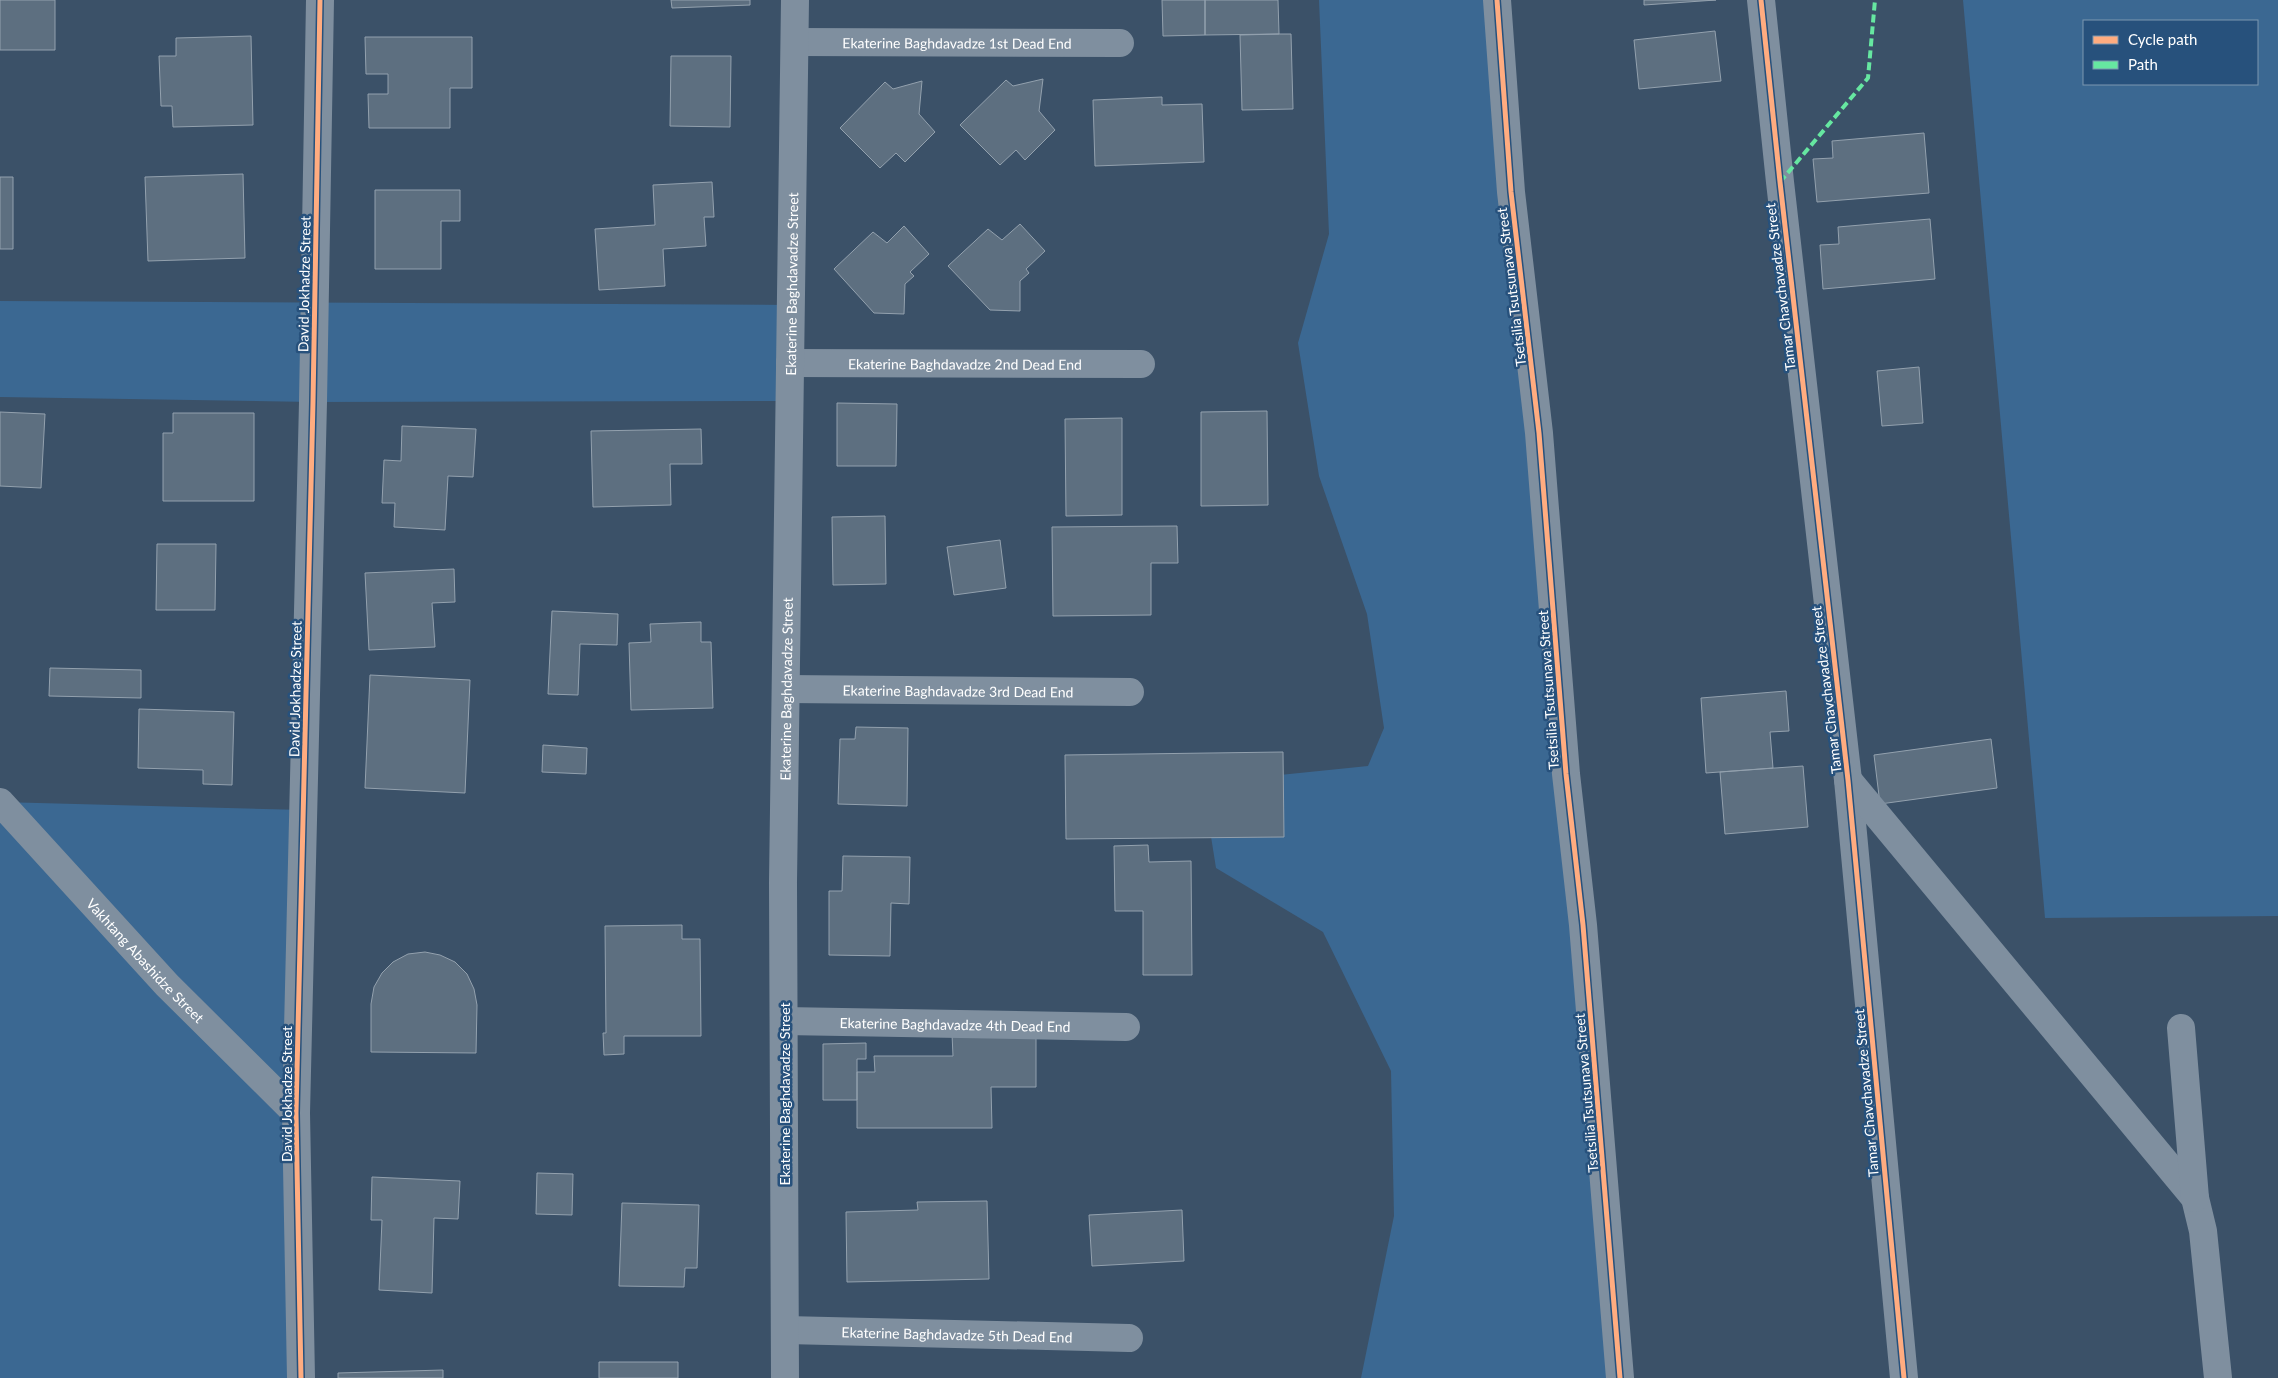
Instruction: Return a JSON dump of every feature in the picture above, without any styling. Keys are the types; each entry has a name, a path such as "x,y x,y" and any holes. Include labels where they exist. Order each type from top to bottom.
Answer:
{"street":[{"name":"David Jokhadze Street","path":"301,1378 296,1113 313,402 320,0"},
{"name":"Ekaterine Baghdavadze Street","path":"785,1378 783,883 795,0"},
{"name":"Tsetsilia Tsutsunava Street","path":"1497,0 1511,192 1540,433 1566,774 1583,925 1620,1378"},
{"name":"Tamar Chavchavadze Street","path":"1761,0 1848,780 1904,1378"},
{"name":"Ekaterine Baghdavadze 1st Dead End","path":"794,42 1120,43"},
{"name":"Ekaterine Baghdavadze 2nd Dead End","path":"790,363 1140,364"},
{"name":"Ekaterine Baghdavadze 3rd Dead End","path":"786,689 1130,692"},
{"path":"1848,780 2195,1198"},
{"name":"Vakhtang Abashidze Street","path":"0,802 167,985 296,1113"},
{"name":"Ekaterine Baghdavadze 4th Dead End","path":"784,1021 1126,1027"},
{"path":"2181,1028 2195,1198 2203,1231 2218,1378"},
{"name":"Ekaterine Baghdavadze 5th Dead End","path":"786,1330 1129,1338"}],"shaded area":[{"path":"1319,0 1497,0 1620,1378 1361,1378 1394,1216 1391,1071 1323,932 1216,868 1206,805 1250,778 1368,766 1384,728 1367,614 1319,476 1298,343 1329,234"},
{"path":"1963,0 2278,0 2278,916 2045,918"},
{"path":"0,301 791,305 790,401 313,402 0,397"},
{"path":"0,802 303,810 301,1378 0,1378"}],"building":[{"path":"0,0 55,0 55,50 0,50"},
{"path":"671,0 750,0 750,5 672,8"},
{"path":"1162,0 1205,0 1205,35 1163,36"},
{"path":"1205,0 1278,0 1279,34 1205,35"},
{"path":"1644,0 1716,0 1644,5"},
{"path":"1715,31 1721,81 1639,89 1634,40"},
{"path":"1291,34 1293,109 1242,110 1240,35"},
{"path":"251,36 253,125 173,127 172,106 161,106 159,56 176,56 176,38"},
{"path":"365,37 472,37 472,88 450,88 450,128 369,128 368,94 388,94 388,74 366,74"},
{"path":"671,56 731,56 730,127 670,126"},
{"path":"1043,79 1039,111 1055,130 1025,160 1016,150 1000,165 960,125 1006,80 1013,86"},
{"path":"922,81 919,114 935,132 905,162 896,153 880,168 840,128 885,82 893,89"},
{"path":"1162,97 1162,105 1202,104 1204,162 1095,166 1093,100"},
{"path":"1924,133 1929,193 1817,202 1813,159 1833,158 1832,141"},
{"path":"243,174 245,258 148,261 145,177"},
{"path":"0,177 13,177 13,249 0,249"},
{"path":"712,182 714,217 704,217 706,246 663,249 665,286 599,290 595,229 655,225 653,185"},
{"path":"375,190 460,190 460,221 441,221 441,269 375,269"},
{"path":"1930,219 1935,279 1823,289 1820,245 1839,244 1838,227"},
{"path":"1020,224 1045,251 1026,269 1029,273 1020,281 1020,311 990,310 948,266 988,229 1002,240"},
{"path":"904,226 929,254 910,272 914,276 905,284 904,314 874,313 834,269 873,232 887,243"},
{"path":"1919,367 1923,423 1882,426 1877,371"},
{"path":"837,403 897,404 896,466 837,466"},
{"path":"1267,411 1268,505 1201,506 1201,412"},
{"path":"0,412 45,414 41,488 0,486"},
{"path":"173,413 254,413 254,501 163,501 163,433 173,433"},
{"path":"1122,418 1122,515 1066,516 1065,419"},
{"path":"402,426 476,429 473,477 448,476 445,530 394,527 395,503 382,503 384,460 401,461"},
{"path":"701,429 702,464 670,464 671,505 593,507 591,431"},
{"path":"885,516 886,584 833,585 832,517"},
{"path":"1177,526 1178,563 1151,563 1151,615 1053,616 1052,527"},
{"path":"1000,540 1006,588 954,595 947,547"},
{"path":"157,544 216,544 215,610 156,610"},
{"path":"454,569 455,602 432,603 435,647 369,650 365,573"},
{"path":"552,611 618,614 617,645 580,644 578,695 548,694"},
{"path":"701,622 701,642 711,642 713,708 631,710 629,643 651,642 650,624"},
{"path":"50,668 141,670 141,698 49,696"},
{"path":"370,675 470,680 465,793 365,788"},
{"path":"1786,691 1789,731 1770,732 1773,768 1706,773 1701,698"},
{"path":"139,709 234,712 232,785 203,784 203,770 138,768"},
{"path":"856,727 908,728 907,806 838,804 840,739 855,739"},
{"path":"1991,739 1997,788 1880,804 1874,755"},
{"path":"543,745 587,748 586,774 542,772"},
{"path":"1283,752 1284,837 1066,839 1065,755"},
{"path":"1803,766 1808,827 1725,834 1720,772"},
{"path":"1148,845 1149,862 1191,861 1192,975 1143,975 1143,911 1115,911 1114,846"},
{"path":"843,856 910,857 909,904 891,903 890,956 829,955 829,891 842,891"},
{"path":"682,925 682,939 700,939 701,1036 624,1036 624,1054 604,1055 603,1033 606,1033 605,926"},
{"path":"425,952 440,955 455,962 467,974 474,989 477,1005 476,1053 371,1052 371,1004 374,987 382,973 393,962 408,954"},
{"path":"952,1034 1036,1034 1036,1087 991,1087 992,1128 857,1128 857,1072 875,1072 874,1056 953,1056"},
{"path":"866,1043 866,1059 857,1059 857,1100 823,1100 823,1044"},
{"path":"537,1173 573,1174 572,1215 536,1214"},
{"path":"372,1177 460,1181 458,1219 434,1218 432,1293 379,1290 382,1220 371,1220"},
{"path":"987,1201 989,1279 847,1282 846,1212 918,1210 917,1202"},
{"path":"622,1203 699,1205 697,1268 685,1268 684,1287 619,1286"},
{"path":"1182,1210 1184,1261 1092,1266 1089,1215"},
{"path":"599,1362 678,1362 678,1378 599,1378"},
{"path":"443,1370 443,1378 338,1378 338,1373"}],"marked path":[{"path":"1780,182 1868,78 1875,0"}],"cycle path":[{"path":"301,1378 296,1113 313,402 320,0"},
{"path":"1497,0 1511,192 1539,433 1566,774 1583,925 1620,1378"},
{"path":"1761,0 1848,780 1904,1378"}]}
